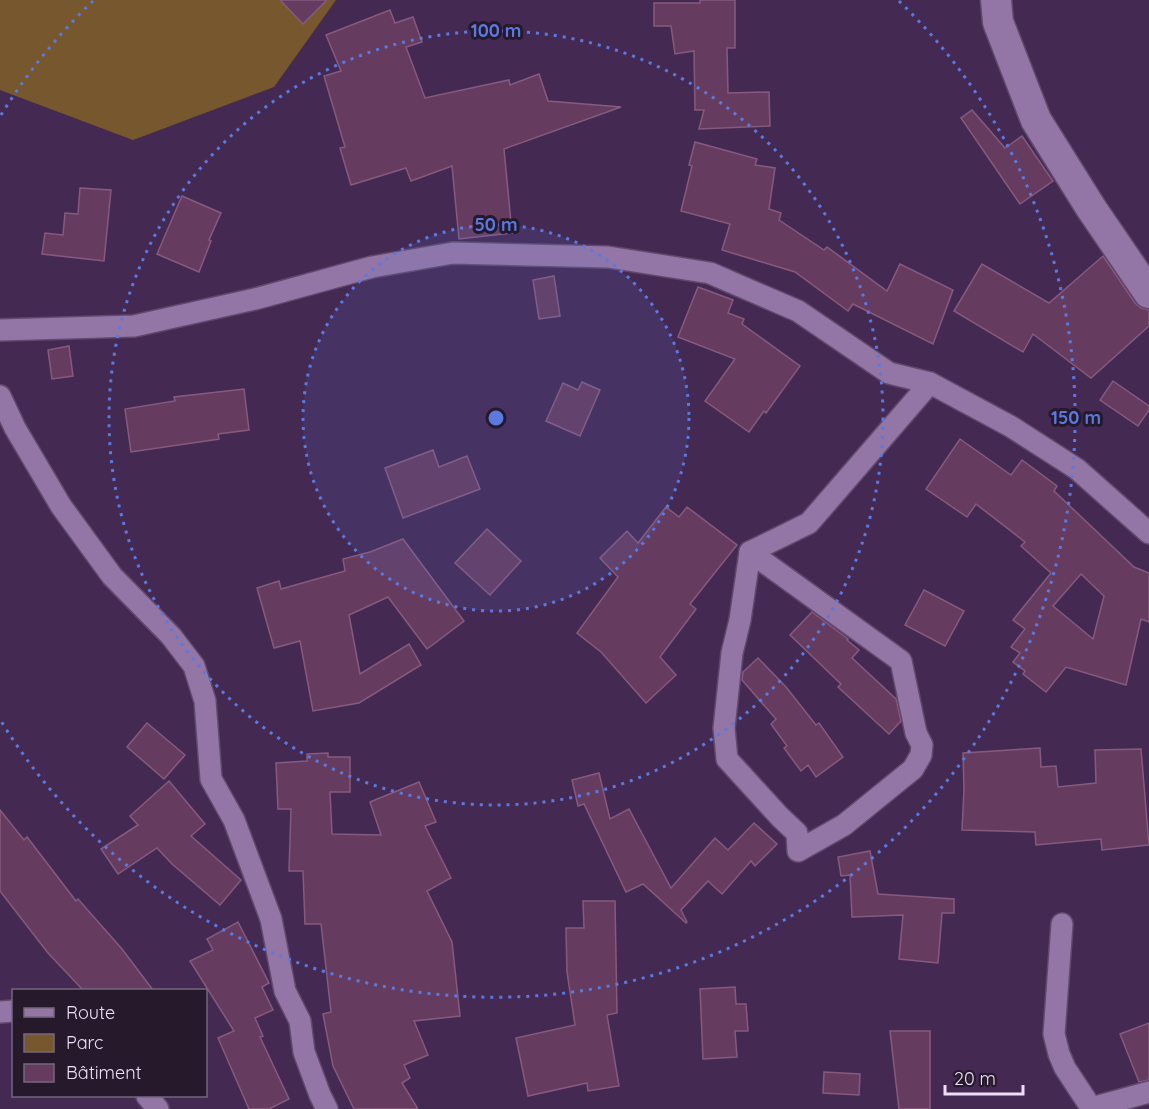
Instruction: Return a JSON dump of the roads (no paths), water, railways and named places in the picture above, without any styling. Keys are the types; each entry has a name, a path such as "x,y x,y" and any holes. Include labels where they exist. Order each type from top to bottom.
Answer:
{"main road":[{"path":"996,0 998,22 1036,120 1091,208 1149,293"}],"street":[{"path":"0,330 134,326 255,299 372,267 453,253 608,257 710,273 798,311 889,373 930,383 1010,426 1077,469 1149,533"},
{"path":"750,552 809,523 930,383"},
{"path":"0,396 15,428 61,506 112,576 171,636 194,666 205,701 211,779 234,820 271,919 285,991 300,1021 304,1052 327,1109"},
{"path":"750,552 901,661 916,734 922,745 921,754 913,769 844,825 798,851 797,833 727,759 724,728 732,653 740,620 750,552"},
{"path":"1062,924 1054,1034 1065,1068 1092,1108 1149,1092"},
{"path":"149,1097 158,1109"}]}
